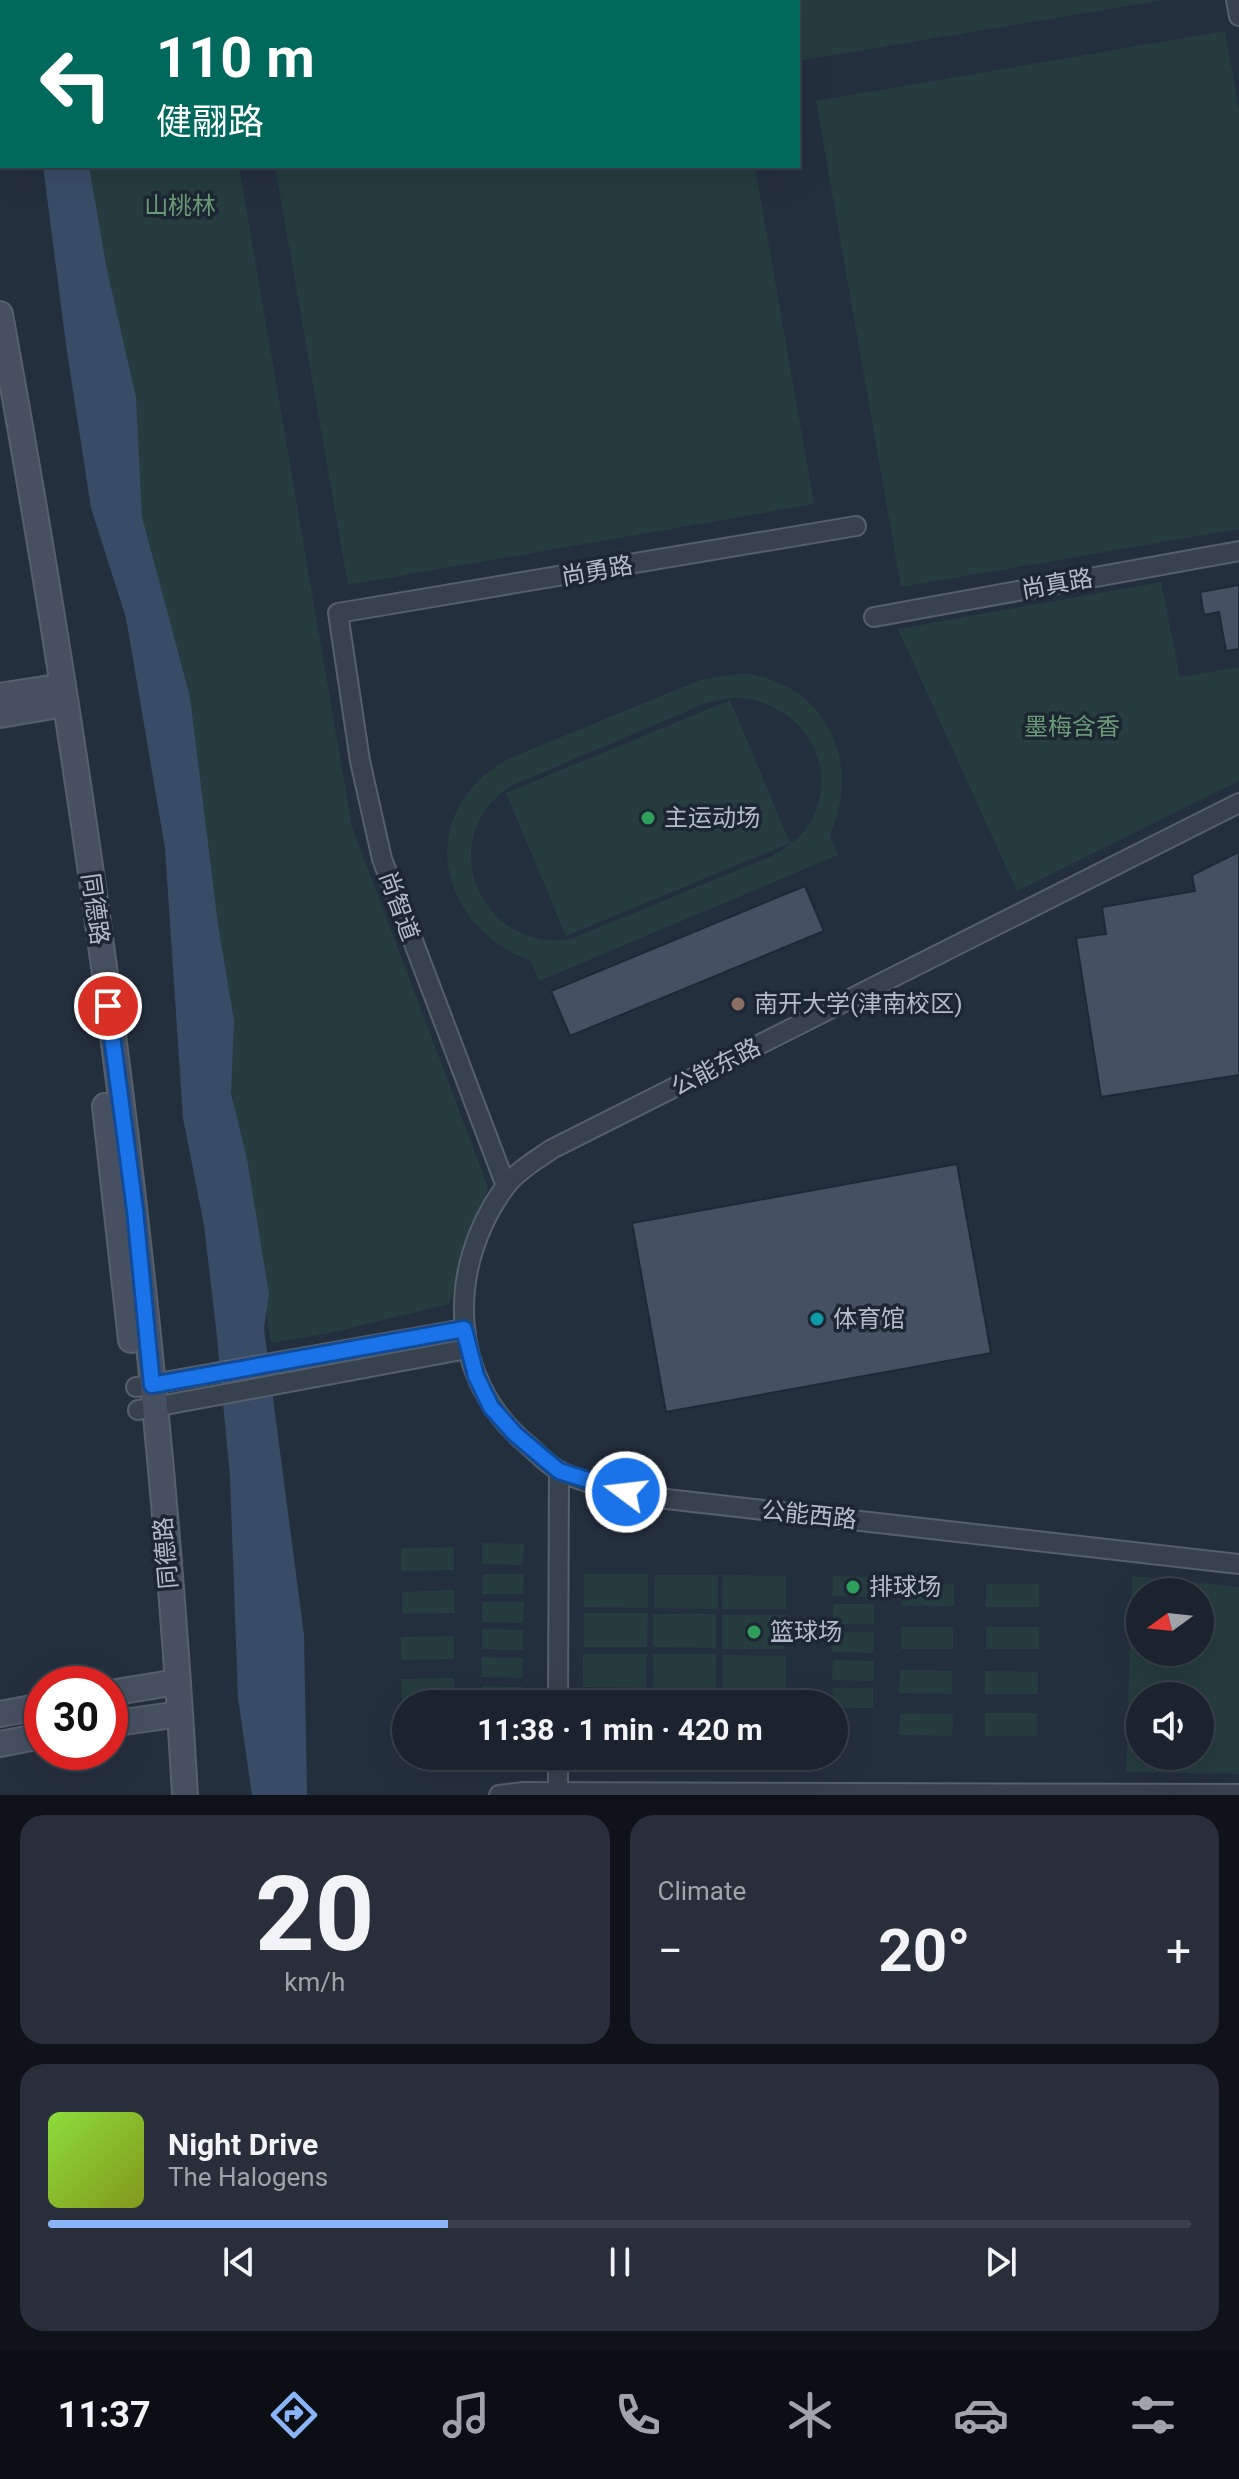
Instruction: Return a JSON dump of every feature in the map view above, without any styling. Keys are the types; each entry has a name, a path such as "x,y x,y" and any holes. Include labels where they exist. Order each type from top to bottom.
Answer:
{"main road":[{"name":"同德路","path":"0,314 56,696 145,1397 172,1714 185,1795"},
{"name":"同德路","path":"0,399 56,696"},
{"path":"0,696 56,696"},
{"path":"0,715 56,696"},
{"path":"128,1690 170,1683"},
{"path":"0,1714 24,1709"},
{"name":"同德路","path":"169,1795 172,1714"},
{"path":"128,1721 172,1714"},
{"path":"0,1744 24,1739"}],"street":[{"path":"1236,0 1239,16"},
{"name":"尚勇路","path":"338,613 856,526"},
{"name":"尚真路","path":"874,617 1239,551"},
{"name":"尚智道","path":"338,613 360,761 382,859 506,1186"},
{"name":"公能东路","path":"464,1329 463,1307 476,1240 506,1186 552,1149 1239,803"},
{"path":"145,1397 207,1375 464,1329"},
{"name":"公能西路","path":"464,1329 467,1349 491,1407 515,1434 559,1471 604,1487 649,1497 1239,1564"},
{"path":"145,1397 209,1396 467,1349"},
{"path":"558,1690 559,1471"},
{"path":"558,1770 558,1792"},
{"path":"499,1795 558,1792 1239,1794"}],"green space":[{"path":"800,0 1163,0 800,61"},
{"path":"1225,31 1239,110 1239,529 901,587 816,101"},
{"name":"山桃林","path":"82,168 239,168 352,827 488,1187 449,1304 330,1333 271,1343 142,517"},
{"path":"275,168 755,168 814,504 348,585"},
{"name":"墨梅含香","path":"1161,582 1180,677 1239,667 1239,781 1017,891 898,629"},
{"name":"主运动场","path":"743,673 772,680 797,693 816,710 830,730 839,754 842,780 839,807 830,835 838,855 539,981 531,961 498,944 473,921 456,894 448,865 449,835 459,806 479,780 510,758 700,680","holes":["736,697 759,701 779,710 796,723 809,739 818,758 821,779 819,801 810,823 793,842 772,856 571,939 539,939 512,928 491,910 477,887 471,860 474,833 487,808 511,786 706,703"]},
{"name":"主运动场","path":"730,700 790,843 566,936 506,793"},
{"path":"482,1543 524,1544 523,1565 482,1564"},
{"path":"454,1547 454,1570 401,1571 401,1548"},
{"path":"483,1574 524,1574 523,1594 482,1594"},
{"path":"584,1574 648,1574 648,1608 584,1607"},
{"name":"篮球场","path":"655,1575 718,1575 718,1609 654,1608"},
{"name":"篮球场","path":"723,1575 786,1576 786,1609 722,1609"},
{"name":"排球场","path":"833,1576 874,1577 873,1597 832,1596"},
{"path":"902,1583 954,1584 954,1606 902,1606"},
{"path":"986,1584 1039,1584 1039,1607 986,1607"},
{"path":"1214,1584 1239,1587 1239,1774 1126,1772 1214,1770 1214,1682 1129,1682 1129,1666 1214,1666"},
{"path":"454,1590 455,1613 402,1614 402,1592"},
{"path":"482,1602 524,1602 523,1623 482,1622"},
{"name":"排球场","path":"833,1604 874,1604 874,1624 833,1624"},
{"path":"584,1613 648,1613 647,1647 584,1647"},
{"name":"篮球场","path":"653,1614 716,1614 716,1648 653,1647"},
{"name":"篮球场","path":"722,1615 786,1615 785,1649 722,1649"},
{"path":"901,1627 953,1627 953,1649 901,1649"},
{"path":"986,1627 1039,1627 1039,1649 986,1649"},
{"path":"482,1629 523,1630 523,1650 482,1649"},
{"name":"排球场","path":"832,1632 874,1632 873,1653 832,1652"},
{"path":"454,1636 454,1659 401,1660 401,1637"},
{"path":"583,1654 647,1654 646,1688 583,1687"},
{"name":"篮球场","path":"653,1654 716,1654 716,1688 653,1688"},
{"name":"篮球场","path":"723,1655 786,1656 786,1689 722,1689"},
{"path":"482,1657 523,1658 522,1678 481,1677"},
{"name":"排球场","path":"833,1660 874,1661 873,1681 832,1680"},
{"path":"900,1670 952,1671 952,1694 899,1693"},
{"path":"985,1671 1038,1672 1038,1694 985,1694"},
{"path":"454,1678 454,1690 401,1690 401,1679"},
{"path":"482,1686 523,1687 523,1690 482,1690"},
{"path":"873,1688 873,1708 848,1708 848,1690 832,1690"},
{"path":"900,1713 953,1714 952,1736 899,1735"},
{"path":"985,1713 1037,1713 1037,1736 985,1736"}],"water":[{"path":"43,168 89,168 107,270 136,397 142,517 190,697 218,925 234,1021 231,1093 247,1159 269,1294 264,1329 304,1635 307,1795 252,1795 238,1698 230,1477 204,1225 183,1118 165,848 126,618 91,508"}],"building":[{"path":"1239,585 1239,649 1226,651 1219,612 1204,615 1200,592"},
{"path":"1239,852 1239,1075 1101,1097 1076,938 1106,934 1102,907 1195,891 1192,875"},
{"name":"主运动场","path":"805,886 824,931 570,1036 551,991"},
{"name":"体育馆","path":"957,1164 991,1353 666,1412 632,1223"}],"place":[{"name":"主运动场","path":"648,818"},
{"name":"南开大学(津南校区)","path":"738,1004"},
{"name":"体育馆","path":"817,1319"},
{"name":"排球场","path":"853,1587"},
{"name":"篮球场","path":"754,1632"}],"route":[{"path":"108,1006 135,1210 152,1385 464,1329 476,1376 491,1407 515,1434 559,1471 626,1492"}]}
